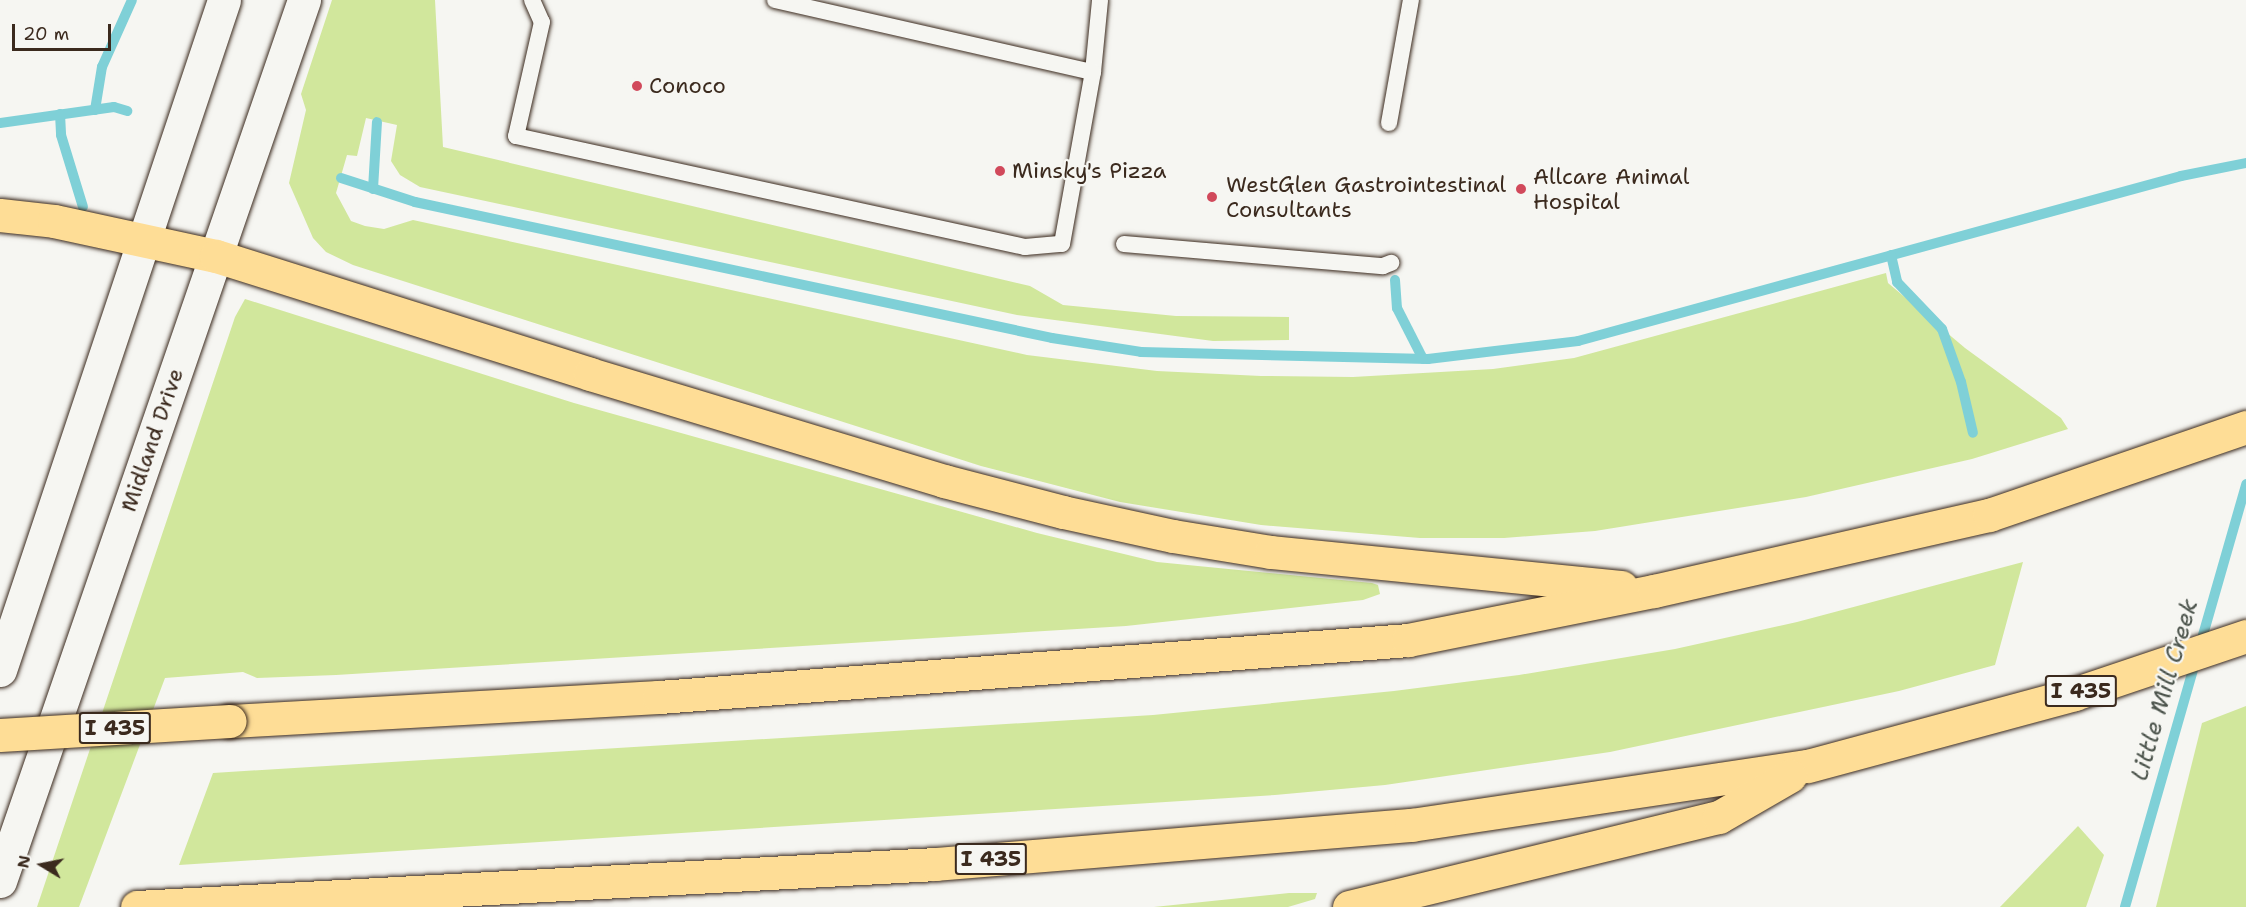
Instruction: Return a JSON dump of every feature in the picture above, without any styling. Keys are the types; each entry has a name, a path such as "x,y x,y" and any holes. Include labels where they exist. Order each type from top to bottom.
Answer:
{"highway":[{"path":"0,215 143,238 216,256 601,378 944,481 1063,512 1173,536 1271,552 1383,560 1654,591"},
{"name":"I 435","path":"0,735 659,697 1408,640 1654,591 1989,515 2246,427"},
{"name":"I 435","path":"153,906 935,864 1422,824 1808,766 1914,740 2074,694 2246,636"},
{"path":"1348,907 1719,817 1808,766"}],"main road":[{"path":"0,669 224,0"},
{"name":"Midland Drive","path":"0,881 304,0"}],"lane":[{"path":"532,0 542,22 516,136 1025,247 1062,244 1093,72 1101,0"},
{"path":"775,0 1093,72"},
{"path":"1389,123 1411,0"},
{"path":"1124,244 1383,266 1391,263"}],"green space":[{"path":"332,0 435,0 443,147 1030,286 1063,305 1176,316 1289,317 1289,340 1213,341 1017,315 420,187 400,175 391,161 397,125 366,118 357,156 347,155 336,193 351,221 365,226 384,229 413,220 1027,355 1157,371 1261,376 1353,377 1493,369 1574,358 1886,273 1888,283 1965,348 2061,418 2068,429 1972,459 1806,497 1595,531 1504,538 1420,538 1261,525 1120,502 981,466 353,265 326,252 313,238 289,183 306,110 301,94"},
{"path":"245,299 574,403 1037,533 1157,562 1372,583 1378,585 1380,594 1363,600 1126,626 336,675 257,678 243,672 165,678 79,907 37,907 235,317"},
{"path":"2023,562 1995,665 1899,691 1610,752 1385,785 1275,795 179,865 213,773 1153,715 1394,691 1519,675 1675,649 1797,622"},
{"path":"2246,706 2246,907 2156,907 2202,723"},
{"path":"2078,826 2104,855 2086,907 2000,907"},
{"path":"1289,893 1317,893 1315,899 1288,907 1154,907"}],"waterway":[{"path":"95,110 102,67 132,0"},
{"path":"0,123 114,107 127,111"},
{"path":"60,114 61,135 83,207"},
{"path":"373,189 377,122"},
{"path":"341,178 415,202 1052,338 1141,352 1428,359 1578,341 2181,176 2246,163"},
{"path":"1891,255 1897,282 1942,329 1961,382 1973,433"},
{"path":"1395,280 1397,308 1423,359"},
{"name":"Little Mill Creek","path":"2125,907 2246,484"}],"place":[{"name":"Conoco","path":"637,86"},
{"name":"Minsky's Pizza","path":"1000,171"},
{"name":"Allcare Animal Hospital","path":"1521,189"},
{"name":"WestGlen Gastrointestinal Consultants","path":"1212,197"}]}
